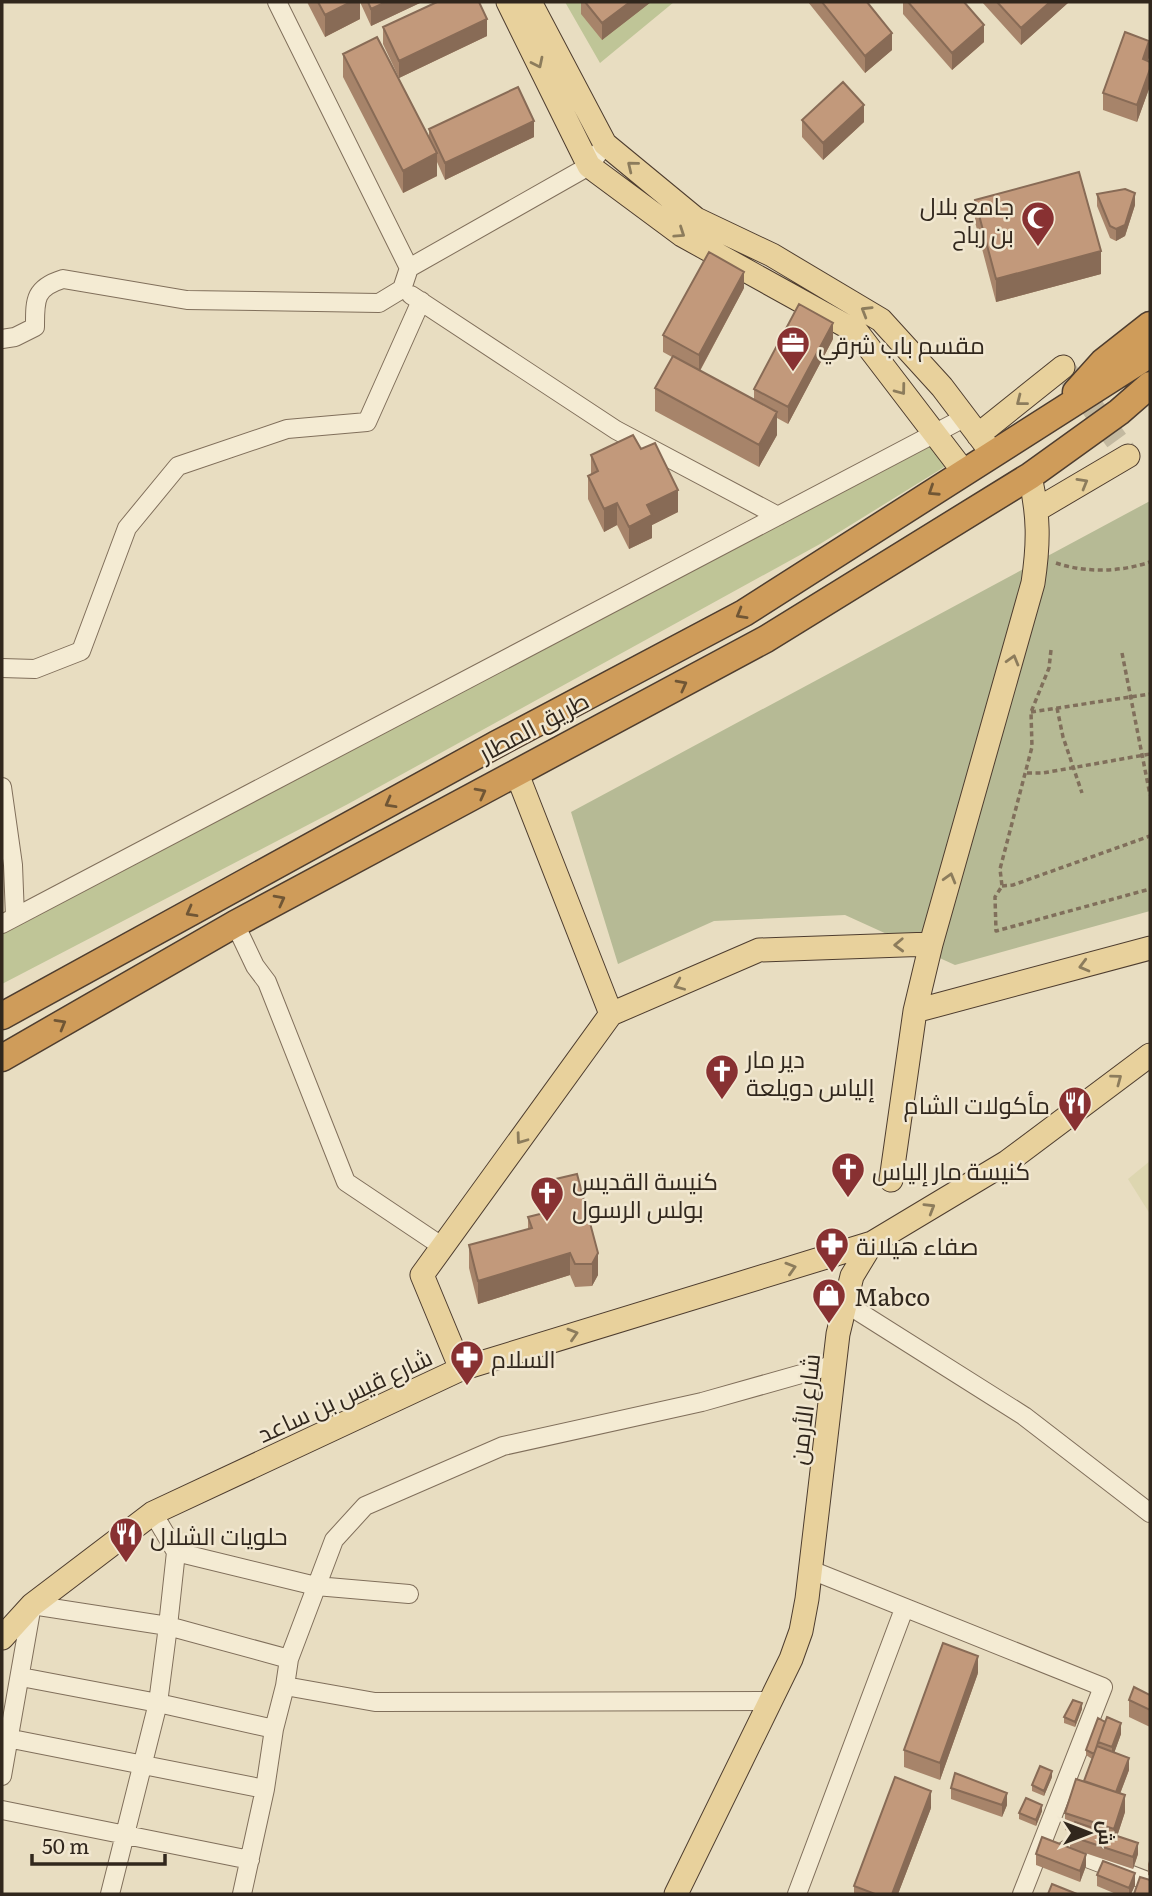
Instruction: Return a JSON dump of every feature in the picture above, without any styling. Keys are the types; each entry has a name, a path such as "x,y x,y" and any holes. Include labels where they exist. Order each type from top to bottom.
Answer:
{"highway":[{"path":"1054,417 1102,362 1150,325"},
{"name":"طريق المطار","path":"2,1016 485,751 744,613 964,472 978,435 1054,417 1150,354"},
{"path":"1119,412 1150,385"},
{"path":"1119,412 1150,402"},
{"name":"طريق المطار","path":"2,1058 235,924 766,639 1030,476 1119,412"}],"main road":[{"path":"508,2 589,166 681,235 857,332 964,472"},
{"path":"530,2 605,144 696,219 772,255 881,320 942,387 978,435 1063,367"},
{"path":"1038,509 1128,456"},
{"path":"891,1180 915,1011 931,944 1026,614 1037,557 1038,509 1030,476"},
{"path":"517,774 611,1014"},
{"path":"461,1368 422,1275 611,1014 759,950 931,944"},
{"path":"915,1011 1150,948"},
{"name":"شارع الأرمن","path":"676,1894 791,1659 801,1631 811,1570 833,1365 852,1276 872,1243 1007,1162 1150,1055"},
{"name":"شارع قيس بن ساعد","path":"2,1638 32,1605 153,1513 461,1368 872,1243"}],"street":[{"path":"277,2 409,268"},
{"path":"2,340 36,327 35,299 48,284 63,279 187,300 379,303 402,289 409,268 589,166 605,144"},
{"path":"402,289 616,430 778,516"},
{"path":"2,668 35,668 81,651 128,527 178,466 287,429 367,422 421,301"},
{"path":"8,920 934,435 978,435"},
{"path":"2,787 13,865 8,920"},
{"path":"235,924 255,966 267,982 346,1182 443,1247"},
{"path":"845,1303 1024,1416 1150,1513"},
{"path":"242,1894 289,1659 334,1540 365,1506 503,1446 702,1402 833,1365"},
{"path":"110,1894 158,1703 168,1626 176,1552 153,1513"},
{"path":"176,1552 316,1586 409,1594"},
{"path":"811,1570 1102,1687 1022,1894"},
{"path":"2,1776 6,1738 21,1677 32,1605 168,1626 289,1659"},
{"path":"797,1894 904,1609"},
{"path":"21,1677 158,1703 274,1729"},
{"path":"285,1686 375,1702 771,1701"},
{"path":"6,1738 265,1789"},
{"path":"2,1810 250,1860"},
{"path":"1043,1842 1150,1882"}],"path":[{"path":"1037,557 1073,569 1130,569 1150,562"},
{"path":"1051,650 1049,668 1031,712 1032,747 1027,773 1000,869 1002,886 995,897 996,931 1150,890"},
{"path":"1122,653 1150,795"},
{"path":"1031,712 1150,694"},
{"path":"1056,708 1082,793"},
{"path":"1027,773 1150,754"},
{"path":"1002,886 1013,885 1150,835"}],"shaded area":[{"path":"1150,1161 1150,1214 1128,1179"}],"green space":[{"path":"565,2 674,2 600,63"},
{"path":"934,435 954,461 820,544 348,804 2,984 2,924"},
{"path":"1150,501 1150,911 955,965 845,915 714,921 618,964 571,812"}],"building":[{"path":"318,2 351,2 325,15"},
{"path":"368,2 386,2 371,9"},
{"path":"437,2 479,2 487,19 399,61 383,27"},
{"path":"585,2 630,2 602,23"},
{"path":"822,2 867,2 892,33 865,56"},
{"path":"908,2 964,2 984,25 952,53"},
{"path":"997,2 1050,2 1021,28"},
{"path":"1125,32 1149,41 1143,59 1150,62 1150,69 1137,105 1103,93"},
{"path":"377,37 437,153 403,171 343,54"},
{"path":"843,82 864,105 823,143 802,120"},
{"path":"518,87 534,121 445,163 429,129"},
{"name":"جامع بلال بن رباح","path":"1079,172 1101,251 996,279 975,200"},
{"path":"1125,189 1135,193 1125,225 1116,229 1110,226 1097,194"},
{"path":"709,252 744,272 699,355 663,335"},
{"name":"مقسم باب شرقي","path":"799,304 833,323 788,407 754,389"},
{"path":"673,356 777,412 759,445 655,388"},
{"path":"633,435 641,449 655,443 678,490 647,505 652,515 629,527 617,503 604,509 588,476 598,471 591,455"},
{"path":"577,1174 598,1253 592,1264 575,1264 570,1253 478,1281 469,1245 532,1228 528,1217 556,1210 547,1181"},
{"path":"943,1643 978,1656 940,1763 904,1750"},
{"path":"1134,1687 1150,1695 1150,1710 1129,1700"},
{"path":"1073,1700 1082,1703 1075,1722 1064,1717"},
{"path":"1107,1717 1121,1723 1112,1747 1098,1742"},
{"path":"1098,1718 1105,1722 1094,1754 1086,1750"},
{"path":"1097,1746 1129,1758 1116,1792 1084,1781"},
{"path":"1040,1766 1052,1771 1044,1791 1032,1785"},
{"path":"955,1773 1007,1793 1002,1805 951,1788"},
{"path":"895,1777 931,1791 892,1894 875,1894 854,1886"},
{"path":"1076,1779 1125,1795 1114,1829 1065,1813"},
{"path":"1026,1798 1042,1805 1036,1820 1019,1813"},
{"path":"1075,1822 1138,1843 1133,1857 1070,1836"},
{"path":"1042,1837 1086,1854 1080,1871 1036,1854"},
{"path":"1103,1861 1135,1873 1129,1888 1097,1875"},
{"path":"1140,1877 1150,1880 1150,1894 1134,1894"},
{"path":"1052,1884 1077,1894 1048,1894"}],"tunnel":[{"path":"1063,367 1128,456"}],"place":[{"name":"جامع بلال بن رباح","path":"1038,248"},
{"name":"مقسم باب شرقي","path":"793,373"},
{"name":"دير مار إلياس دويلعة","path":"722,1101"},
{"name":"مأكولات الشام","path":"1075,1133"},
{"name":"كنيسة مار إلياس","path":"848,1199"},
{"name":"كنيسة القديس بولس الرسول","path":"547,1223"},
{"name":"صفاء هيلانة","path":"832,1274"},
{"name":"Mabco","path":"829,1325"},
{"name":"السلام","path":"467,1387"},
{"name":"حلويات الشلال","path":"126,1564"}]}
